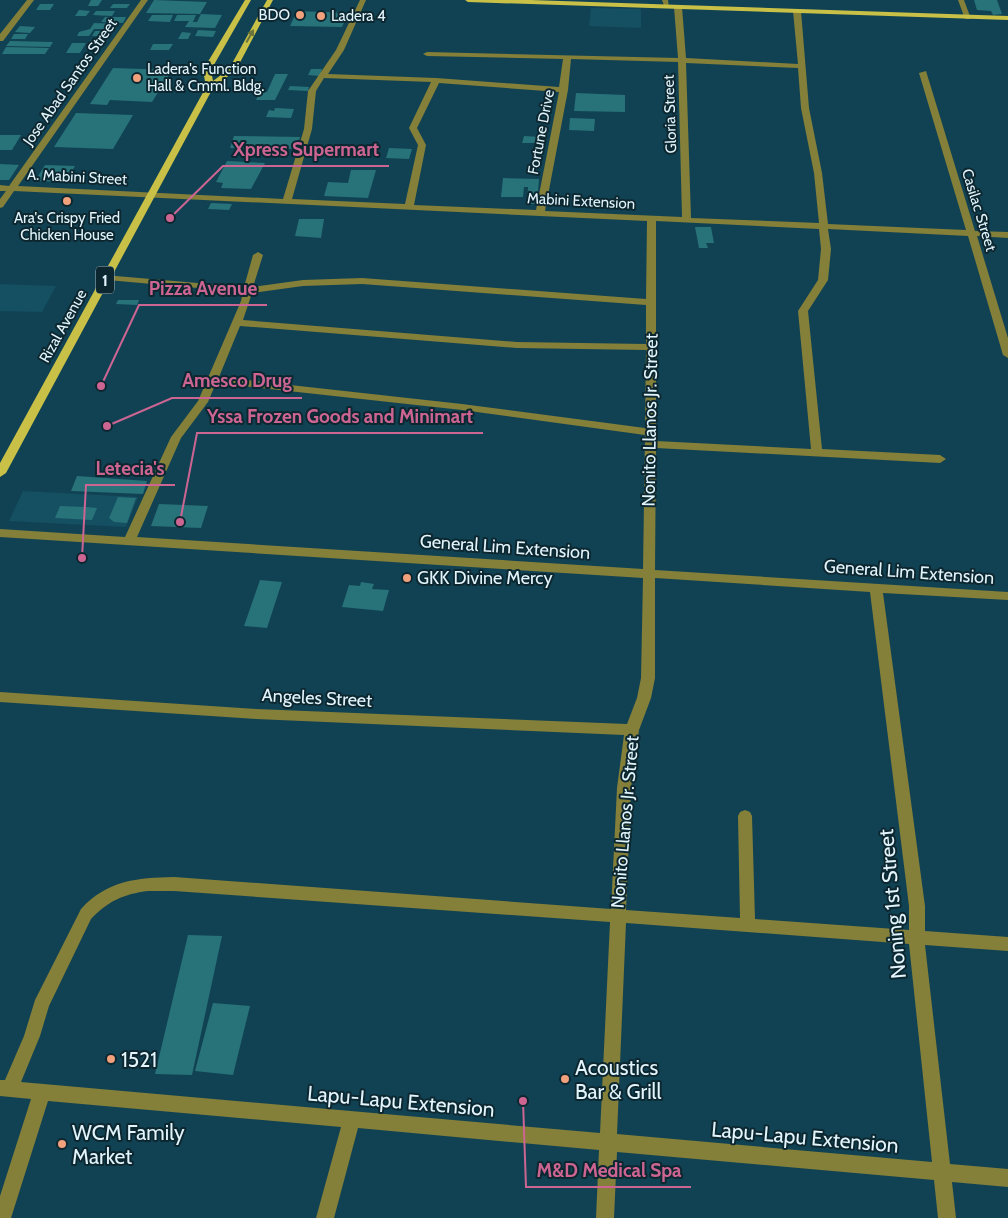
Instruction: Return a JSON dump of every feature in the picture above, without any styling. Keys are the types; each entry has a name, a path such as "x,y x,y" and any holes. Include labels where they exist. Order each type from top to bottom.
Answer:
{"main road":[{"name":"Rizal Avenue","path":"210,87 207,70 248,0"},
{"name":"Rizal Avenue","path":"0,474 210,87 232,70 270,0"},
{"path":"468,0 666,3 678,7 1008,18"}],"street":[{"path":"0,39 31,0"},
{"name":"Jose Abad Santos Street","path":"0,205 145,0"},
{"path":"287,201 308,129 312,91 340,50 363,0"},
{"path":"961,0 968,17"},
{"name":"Gloria Street","path":"678,7 682,61 687,220"},
{"path":"797,11 805,108 816,159 826,249 823,280 803,311 817,453"},
{"path":"427,54 802,66"},
{"name":"Fortune Drive","path":"540,213 564,90 567,57"},
{"name":"Casilac Street","path":"923,73 1008,355"},
{"path":"323,76 436,80 564,90"},
{"path":"409,206 422,145 413,128 436,80"},
{"name":"A. Mabini Street","path":"0,188 152,194"},
{"name":"Mabini Extension","path":"152,194 1008,235"},
{"name":"Nonito Llanos Jr. Street","path":"605,1218 624,788 632,730 644,698 648,678 652,218"},
{"path":"130,541 176,437 203,402 246,301 258,255"},
{"path":"107,277 248,290 261,290 303,283 362,281 651,302"},
{"path":"237,323 517,345 650,347"},
{"path":"213,379 462,407 649,438 817,453 940,459"},
{"name":"General Lim Extension","path":"0,533 1008,596"},
{"name":"Noning 1st Street","path":"876,588 917,906 917,939 947,1218"},
{"name":"Angeles Street","path":"0,697 256,714 632,730"},
{"path":"745,816 748,926"},
{"path":"5,1088 32,1036 41,1006 86,914 95,903 109,893 149,884 174,884 618,915 917,939 1008,944"},
{"name":"Lapu-Lapu Extension","path":"5,1088 1008,1178"},
{"path":"2,1218 42,1092"},
{"path":"325,1218 352,1119"}],"shaded area":[{"path":"591,8 641,9 641,28 589,26"},
{"path":"0,284 56,286 42,312 0,311"},
{"path":"23,491 138,497 126,527 9,521"}],"building":[{"path":"91,0 102,0 98,6 88,6"},
{"path":"154,0 207,2 200,14 146,13"},
{"path":"974,0 997,0 1002,14 993,15 991,11 977,10"},
{"path":"40,4 54,4 50,10 36,10"},
{"path":"113,4 130,4 127,8 110,8"},
{"path":"79,10 90,11 86,16 75,16"},
{"path":"96,11 115,11 112,16 93,15"},
{"name":"Ladera 4","path":"297,11 348,13 342,27 290,26"},
{"path":"201,14 222,15 215,28 185,27 189,21 174,21 177,15 196,15 193,22 197,22"},
{"path":"152,15 173,15 170,22 148,21"},
{"path":"105,17 126,17 123,23 101,22"},
{"path":"94,23 118,24 115,29 94,29 89,36 77,36 79,32 90,29"},
{"path":"20,26 35,27 30,33 15,32"},
{"path":"198,30 216,31 213,37 195,36"},
{"path":"95,31 108,31 105,36 92,36"},
{"path":"182,32 191,33 188,39 178,39"},
{"path":"14,34 28,34 25,39 11,39"},
{"path":"90,40 102,40 99,46 87,46"},
{"path":"10,41 53,42 50,47 6,46"},
{"path":"72,43 86,43 80,53 66,53"},
{"path":"153,44 173,44 169,50 150,50"},
{"path":"6,47 49,48 45,54 2,54"},
{"name":"Ladera's Function Hall & Cmml. Bldg.","path":"113,68 172,70 152,102 110,100 107,105 90,104"},
{"path":"311,69 322,69 320,76 308,75"},
{"path":"275,74 288,74 275,100 256,100 260,92 267,92"},
{"path":"290,86 309,87 308,91 288,90"},
{"path":"576,93 625,95 625,112 574,111"},
{"path":"275,108 294,109 291,118 266,117 269,110 274,111"},
{"path":"76,113 133,115 113,149 54,147"},
{"path":"570,118 595,119 594,131 569,130"},
{"path":"0,135 21,135 12,150 0,150"},
{"path":"234,136 300,137 297,149 230,148"},
{"path":"524,136 541,137 539,143 522,143"},
{"path":"389,148 412,149 409,159 386,158"},
{"path":"227,161 265,163 251,189 221,188 223,183 216,182"},
{"path":"0,164 19,165 9,180 0,180"},
{"path":"45,165 75,166 66,182 35,181"},
{"path":"351,170 376,170 368,198 324,196 328,182 348,183"},
{"path":"503,178 539,179 537,204 527,204 528,187 524,187 523,197 501,197"},
{"path":"211,203 232,204 229,210 208,209"},
{"path":"299,219 324,219 321,238 295,236"},
{"path":"695,227 711,227 714,243 706,243 708,248 699,248"},
{"path":"118,300 139,300 137,305 116,304"},
{"path":"77,476 147,481 143,494 71,491"},
{"path":"118,497 136,498 127,523 114,522 109,518"},
{"path":"159,504 208,506 201,528 151,526"},
{"path":"60,506 97,508 92,520 55,518"},
{"path":"260,580 282,582 267,628 244,626"},
{"path":"361,582 374,584 372,589 389,590 383,611 342,607 349,585 360,586"},
{"path":"188,935 222,936 192,1075 155,1074"},
{"path":"213,1003 250,1006 233,1075 195,1071"}],"place":[{"name":"BDO","path":"300,15"},
{"name":"Ladera 4","path":"321,16"},
{"name":"Ladera's Function Hall & Cmml. Bldg.","path":"137,78"},
{"name":"Ara's Crispy Fried Chicken House","path":"67,201"},
{"name":"Xpress Supermart","path":"170,218"},
{"name":"Pizza Avenue","path":"101,386"},
{"name":"Amesco Drug","path":"107,426"},
{"name":"Yssa Frozen Goods and Minimart","path":"180,522"},
{"name":"Letecia's","path":"82,558"},
{"name":"GKK Divine Mercy","path":"407,578"},
{"name":"1521","path":"111,1059"},
{"name":"Acoustics Bar & Grill","path":"565,1079"},
{"name":"M&D Medical Spa","path":"523,1101"},
{"name":"WCM Family Market","path":"62,1144"}]}
